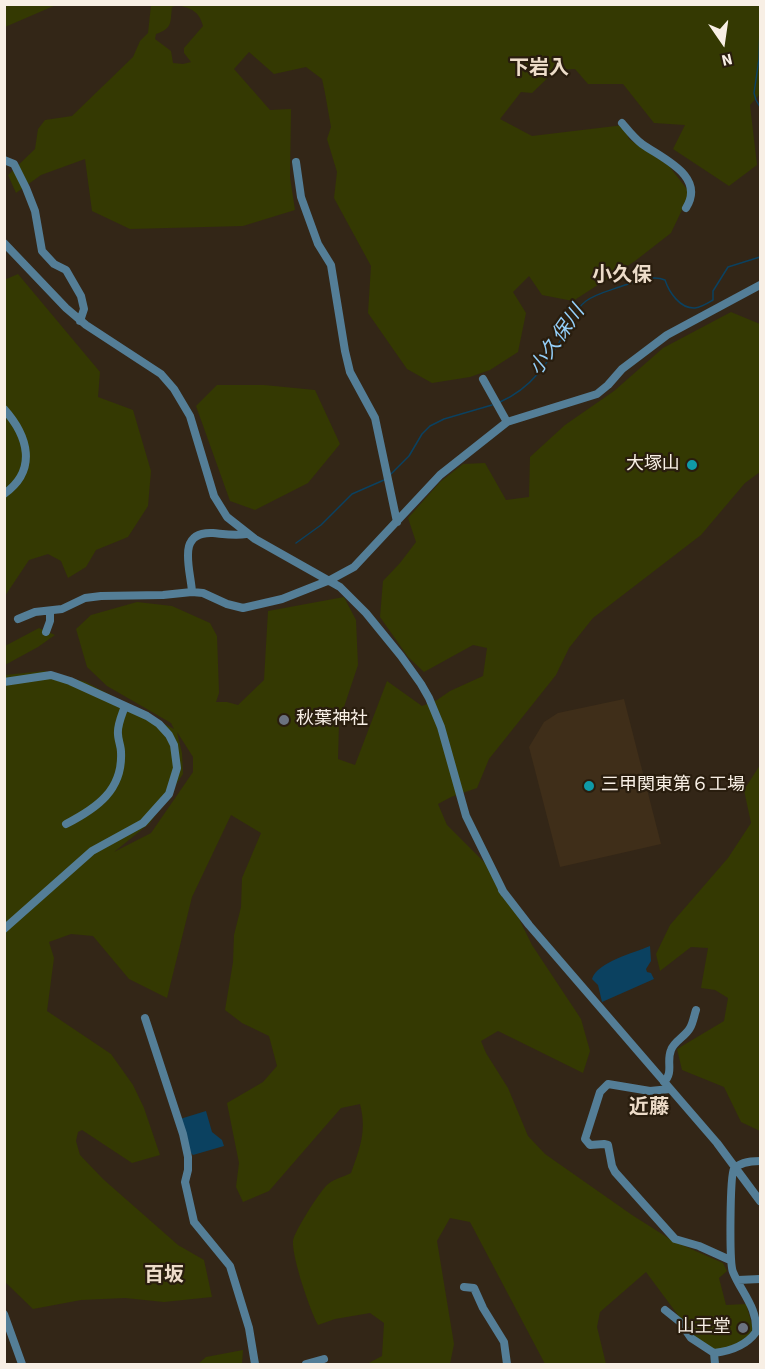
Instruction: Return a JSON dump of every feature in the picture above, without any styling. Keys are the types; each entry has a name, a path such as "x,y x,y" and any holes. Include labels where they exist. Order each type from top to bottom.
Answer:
{"street":[{"path":"622,123 639,142 681,170 689,180 692,200 686,208"},
{"path":"4,160 14,164 26,188 35,211 42,251 54,264 66,270 81,296 84,309 80,321"},
{"path":"296,162 301,197 318,244 331,265 350,372 375,418 397,522"},
{"path":"4,243 80,321 160,374 174,389 190,416 206,474 217,502 227,517 246,534 330,580 366,613 417,677 429,698 438,723 456,799 465,825 491,874 529,925 717,1143 760,1201"},
{"path":"18,619 35,612 63,609 85,598 192,592 203,593 243,608 282,599 330,580 354,567 440,475 507,422 597,394 622,369 667,335 760,285"},
{"path":"483,379 507,422"},
{"path":"4,409 19,427 25,439 26,454 25,468 18,482 4,494"},
{"path":"192,592 187,561 195,536 200,533 246,534"},
{"path":"46,632 50,612"},
{"path":"4,682 51,675 70,681 125,706 159,724 174,745 177,768 169,794 143,823 92,851 4,929"},
{"path":"66,824 99,805 116,784 121,758 118,727 125,706"},
{"path":"667,1086 671,1071 669,1053 691,1028 696,1010"},
{"path":"145,1018 183,1134 188,1157 188,1170 184,1182 194,1222 230,1266 249,1328 255,1365"},
{"path":"667,1086 650,1091 608,1084 600,1092 585,1139 590,1145 608,1145 615,1172 675,1239 699,1246 730,1260"},
{"path":"665,1310 680,1322 691,1338 714,1353 734,1350 748,1341 756,1332 751,1304 733,1273 730,1260 731,1187 735,1168 742,1164 760,1161"},
{"path":"738,1280 760,1279"},
{"path":"464,1287 474,1288 483,1308 502,1336 507,1365"},
{"path":"4,1314 22,1365"},
{"path":"714,1353 714,1365"},
{"path":"306,1365 324,1359"}],"shaded area":[{"path":"624,699 661,844 560,867 529,747 544,722 558,713"}],"green space":[{"path":"5,4 56,4 56,5 5,27"},
{"path":"151,5 178,5 760,5 760,94 750,105 757,165 729,186 673,149 685,125 654,123 623,84 588,84 575,69 556,70 532,93 521,92 500,119 532,136 624,125 629,139 669,166 690,193 671,233 635,261 573,301 542,295 529,276 513,292 526,313 518,352 490,370 470,377 432,383 407,369 368,313 371,266 334,198 337,172 327,139 331,127 325,93 322,79 306,67 274,74 249,52 234,69 270,110 291,109 290,177 295,210 243,226 130,229 92,211 85,159 41,175 16,193 8,175 35,149 38,129 45,120 72,116 133,57 140,41 148,33","holes":["178,5 191,9 197,14 203,26 184,48 184,53 191,62 183,64 173,63 171,51 155,39 156,34 168,27 172,7"]},
{"path":"18,274 100,372 98,397 133,410 151,471 148,506 128,537 96,550 86,567 68,578 61,561 48,554 29,560 5,596 4,280"},
{"path":"731,312 760,324 760,472 745,483 701,535 593,618 569,648 556,675 489,759 477,788 438,804 447,825 498,876 532,945 581,1019 590,1051 583,1073 498,1031 481,1041 508,1088 528,1136 545,1154 632,1215 673,1241 723,1263 727,1271 719,1278 726,1305 746,1304 753,1328 750,1335 722,1350 705,1347 689,1330 646,1272 600,1312 597,1327 606,1364 545,1364 470,1222 450,1218 437,1241 454,1344 450,1364 367,1364 382,1356 384,1323 370,1313 335,1319 318,1325 302,1284 293,1241 307,1213 326,1186 351,1173 362,1139 362,1114 360,1104 341,1108 269,1191 243,1202 236,1187 239,1163 227,1103 263,1082 277,1066 269,1036 242,1023 225,1010 233,962 234,935 241,907 242,878 261,833 231,815 192,897 167,998 129,979 93,936 71,934 49,942 54,958 47,1011 111,1054 133,1085 144,1108 160,1155 132,1163 82,1130 78,1132 76,1141 80,1155 103,1179 178,1245 204,1260 212,1297 164,1302 125,1298 81,1300 33,1309 5,1282 5,675 44,671 86,682 174,729 171,723 107,686 87,667 76,629 91,615 137,602 172,606 210,623 217,636 219,693 216,702 238,705 264,680 268,611 344,597 356,620 358,665 339,722 338,759 355,765 387,681 422,706 483,676 487,648 473,645 424,672 408,657 380,617 383,581 416,542 408,518 440,482 463,464 485,463 506,500 529,497 530,457 565,425 614,391 663,348","holes":["177,732 193,757 193,772 151,833 114,852 150,823 183,774 182,753"]},
{"path":"217,385 264,385 315,390 340,444 308,483 255,510 230,501 196,406"},
{"path":"39,628 55,635 5,665 5,646"},
{"path":"760,765 760,1131 741,1122 724,1087 682,1070 677,1049 724,1021 728,998 715,990 701,988 708,948 691,947 660,971 656,954 670,925 728,858 751,823 744,790"},
{"path":"243,1350 242,1364 198,1364 206,1357"}],"water":[{"path":"650,946 651,961 646,969 654,979 602,1002 598,985 592,979 595,973 608,963"},
{"path":"206,1111 212,1132 222,1140 224,1146 193,1155 180,1119"}],"waterway":[{"name":"小久保川","path":"760,28 759,59 754,93 760,107"},
{"name":"小久保川","path":"500,402 521,389 538,373 553,354 577,311 590,298 635,282 655,278 665,280 669,290 680,303 695,308 713,300 713,291 728,267 760,257"},
{"name":"小久保川","path":"390,475 409,456 422,434 430,426 444,419 492,405"},
{"name":"小久保川","path":"296,543 321,525 352,494 384,480"}],"place":[{"name":"大塚山","path":"692,465"},
{"name":"秋葉神社","path":"284,720"},
{"name":"三甲関東第６工場","path":"589,786"},
{"name":"山王堂","path":"743,1328"}],"district":[{"name":"下岩入","path":"539,70"},
{"name":"小久保","path":"622,277"},
{"name":"近藤","path":"649,1109"},
{"name":"百坂","path":"164,1277"}]}
